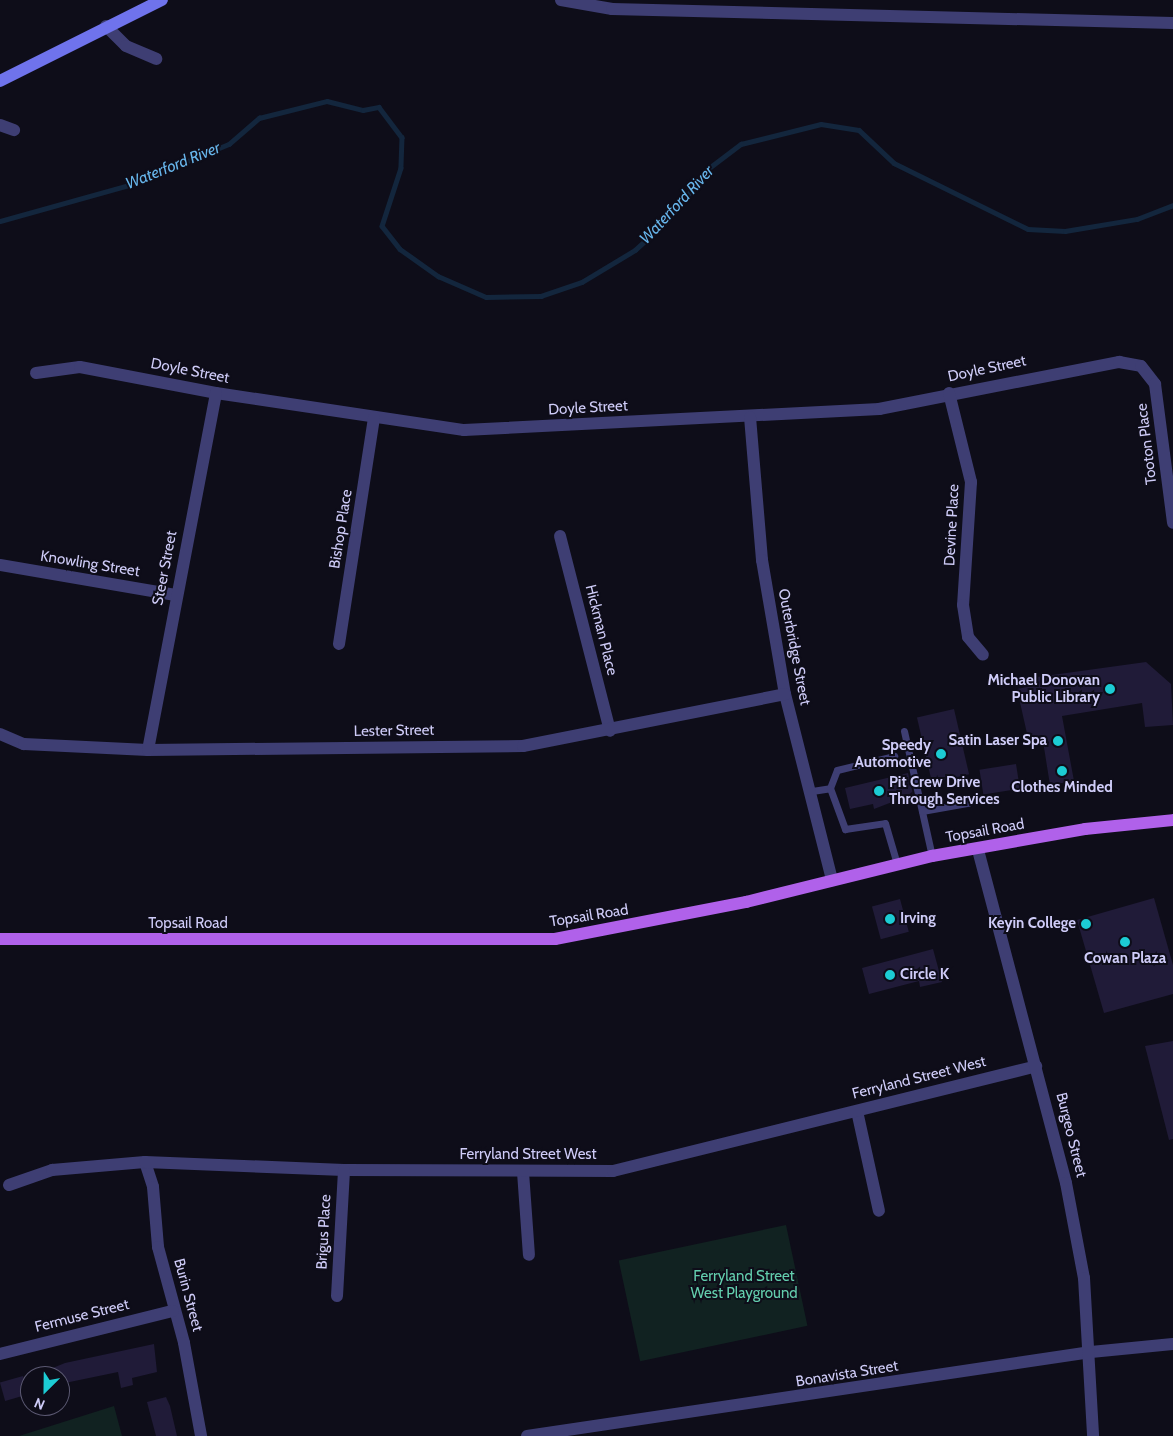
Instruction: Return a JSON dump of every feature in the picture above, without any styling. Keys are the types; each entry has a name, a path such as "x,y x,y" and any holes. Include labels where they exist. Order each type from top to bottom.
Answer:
{"main road":[{"path":"0,82 106,26 162,0"},
{"name":"Topsail Road","path":"0,939 555,939 746,902 932,856 978,850 1086,829 1173,820"}],"street":[{"path":"561,0 612,9 1173,23"},
{"path":"106,26 126,46 156,59"},
{"path":"0,125 14,130"},
{"name":"Doyle Street","path":"36,373 80,367 216,393 464,430 879,409 1095,363 1141,366"},
{"name":"Tooton Place","path":"1141,366 1155,384 1173,523"},
{"name":"Steer Street","path":"148,750 176,594 216,393"},
{"name":"Devine Place","path":"950,393 971,482 963,605 968,637 983,655"},
{"name":"Outerbridge Street","path":"750,417 762,560 785,694 812,791 832,880"},
{"name":"Bishop Place","path":"339,644 374,418"},
{"name":"Hickman Place","path":"560,536 610,731"},
{"name":"Knowling Street","path":"0,566 176,594"},
{"name":"Lester Street","path":"0,734 24,744 148,750 522,746 610,731 785,694"},
{"name":"Burgeo Street","path":"978,850 1066,1183 1091,1352 1093,1436"},
{"name":"Ferryland Street West","path":"8,1185 52,1170 145,1162 344,1170 613,1171 1036,1066"},
{"path":"857,1111 879,1211"},
{"name":"Burin Street","path":"145,1162 173,1310 184,1343 202,1436"},
{"name":"Brigus Place","path":"337,1296 344,1170"},
{"path":"523,1172 529,1255"},
{"name":"Fermuse Street","path":"0,1354 173,1310"},
{"name":"Bonavista Street","path":"527,1436 1091,1352 1173,1344"}],"lane":[{"path":"904,731 932,856"},
{"path":"894,756 837,770 830,788 844,829 885,823 897,864"},
{"path":"812,791 830,788"},
{"path":"922,811 968,803"}],"green space":[{"name":"Ferryland Street West Playground","path":"786,1225 807,1326 640,1361 619,1261"},
{"path":"114,1406 122,1436 19,1436"}],"building":[{"path":"1146,662 1171,684 1173,725 1145,727 1142,703 1062,716 1074,781 1050,785 1042,735 1028,738 1017,689 1032,686 1030,678"},
{"path":"954,709 969,774 932,783 917,718"},
{"path":"1016,764 1020,789 983,794 979,770"},
{"name":"Pit Crew Drive Through Services","path":"908,773 913,794 874,809 873,804 850,809 845,788"},
{"name":"Cowan Plaza","path":"1154,898 1173,965 1173,994 1104,1013 1077,920"},
{"name":"Irving","path":"900,899 909,932 881,939 872,907"},
{"name":"Circle K","path":"933,949 942,982 920,987 919,981 869,994 862,968"},
{"path":"1173,1041 1173,1139 1169,1140 1145,1046"},
{"path":"154,1344 157,1372 132,1378 133,1385 121,1388 118,1372 70,1382 70,1366 58,1366"},
{"path":"20,1377 20,1397 5,1401 0,1383"},
{"path":"166,1397 177,1436 156,1436 147,1402"}],"waterway":[{"name":"Waterford River","path":"0,221 129,185 229,144 259,118 327,101 363,110 379,107 402,137 401,168 382,226 400,249 438,276 486,297 541,296 582,282 635,250 667,221 709,168 741,144 821,124 859,130 894,163 1028,229 1065,231 1137,219 1173,205"}],"place":[{"name":"Michael Donovan Public Library","path":"1110,689"},
{"name":"Satin Laser Spa","path":"1058,741"},
{"name":"Speedy Automotive","path":"941,754"},
{"name":"Clothes Minded","path":"1062,771"},
{"name":"Pit Crew Drive Through Services","path":"879,791"},
{"name":"Irving","path":"890,919"},
{"name":"Keyin College","path":"1086,924"},
{"name":"Cowan Plaza","path":"1125,942"},
{"name":"Circle K","path":"890,975"}]}
